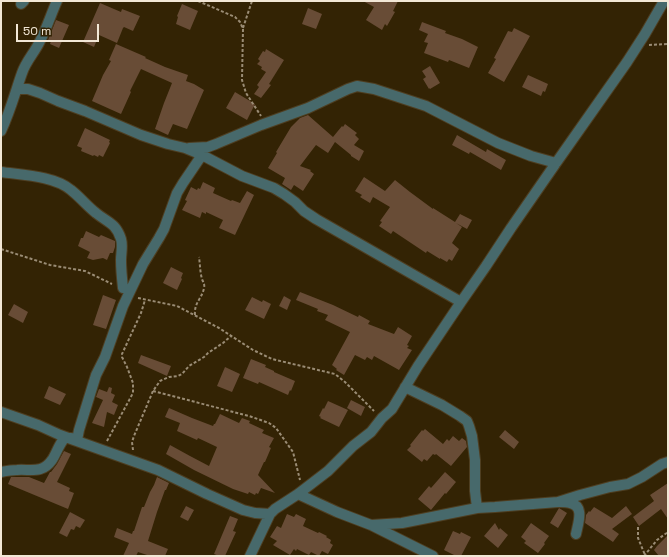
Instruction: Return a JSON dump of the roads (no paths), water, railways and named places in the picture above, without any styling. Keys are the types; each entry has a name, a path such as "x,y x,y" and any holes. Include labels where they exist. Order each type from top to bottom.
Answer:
{"street":[{"path":"1,131 22,72 43,35 57,1"},
{"path":"250,556 270,514 274,509 328,471 371,432 382,418 392,409 460,302 609,88 645,34 664,1"},
{"path":"185,148 208,147 266,123 308,108 348,89 357,86 364,86 426,106 498,143 531,156 556,163"},
{"path":"17,89 28,89 40,93 141,135 185,148 202,155 242,176 274,188 295,202 304,211 316,219 460,302"},
{"path":"74,439 79,430 96,375 105,357 127,290 164,229 177,193 202,155"},
{"path":"1,172 47,179 60,183 71,189 97,214 111,223 116,229 122,244 121,265 127,290"},
{"path":"405,387 442,405 467,421 472,436 475,460 477,508"},
{"path":"1,413 158,470 243,510 255,513 270,514"},
{"path":"1,472 42,469 52,460 64,438 74,439"},
{"path":"558,502 610,487 628,484 668,462"},
{"path":"300,492 337,512 370,525 433,556"},
{"path":"370,525 402,523 477,508 558,502 570,503 578,508 580,517 576,534"}]}
